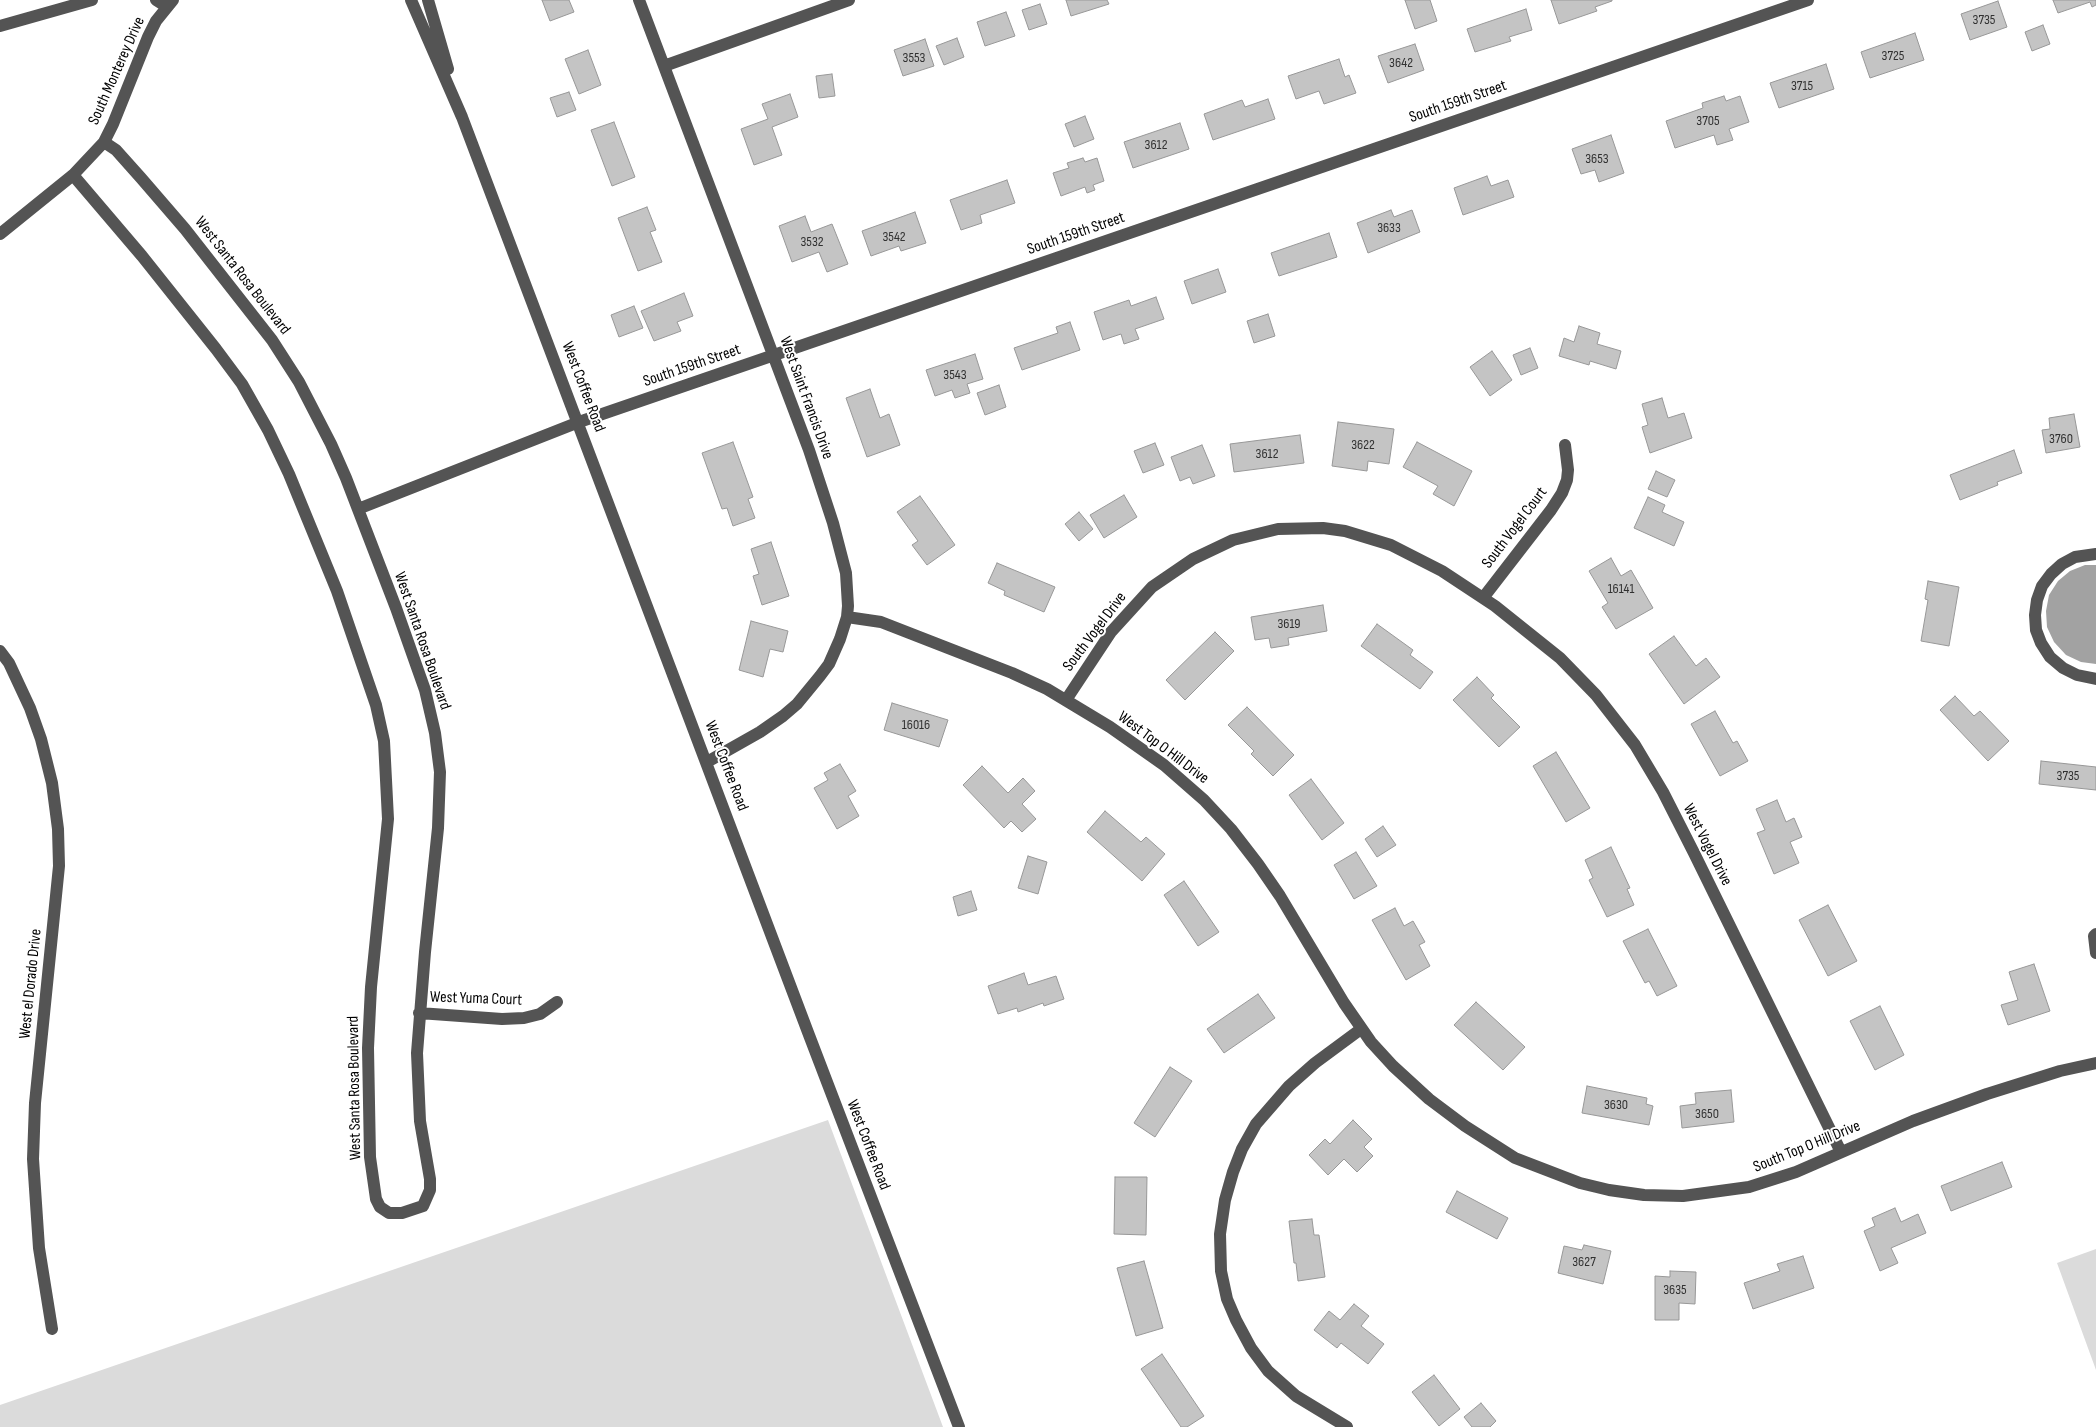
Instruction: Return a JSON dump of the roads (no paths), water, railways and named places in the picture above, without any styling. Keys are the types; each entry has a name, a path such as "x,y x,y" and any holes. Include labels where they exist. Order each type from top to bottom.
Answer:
{"street":[{"path":"0,26 92,0"},
{"path":"156,0 170,4"},
{"name":"West Coffee Road","path":"411,0 462,117 959,1427"},
{"name":"West Coffee Road","path":"428,0 462,117"},
{"name":"West Saint Francis Drive","path":"639,0 809,450 833,523 846,572 847,617 840,639 828,664 797,704 760,732 707,762"},
{"path":"664,66 849,0"},
{"name":"South 159th Street","path":"358,509 579,422 1808,0"},
{"name":"South Monterey Drive","path":"0,234 73,175 104,142 148,37 156,21 170,4"},
{"name":"West Santa Rosa Boulevard","path":"73,175 142,256 242,384 268,430 289,474 337,591 376,705 384,741 388,819 371,987 368,1057 369,1139 376,1199 380,1207 384,1211 396,1214 423,1206 430,1190 430,1179 418,1097 417,1053 419,1013 438,828 440,772 435,733 425,690 358,509 331,444 299,382 272,340 185,229 116,150 104,142"},
{"name":"South Vogel Court","path":"1483,598 1551,510 1562,492 1567,480 1568,470 1565,445"},
{"name":"South Vogel Drive","path":"1066,700 1111,632 1152,587 1200,555 1233,540 1256,533 1278,529 1323,528 1368,537 1415,556 1483,598"},
{"path":"2096,554 2075,557 2062,564 2051,574 2042,586 2037,600 2035,615 2036,630 2041,644 2050,657 2063,668 2077,676 2096,678"},
{"name":"West Vogel Drive","path":"1483,598 1560,658 1596,695 1639,752 1694,853 1840,1152"},
{"name":"West Top O Hill Drive","path":"847,617 881,622 942,644 1012,673 1066,700 1110,727 1164,765 1204,800 1231,829 1280,896 1361,1029"},
{"name":"West el Dorado Drive","path":"0,651 9,664 30,708 41,739 52,783 58,829 59,866 35,1103 33,1159 39,1248 52,1329"},
{"path":"2096,934 2094,936 2096,953"},
{"name":"West Yuma Court","path":"419,1013 502,1019 524,1018 540,1014 557,1002"},
{"path":"1347,1427 1296,1396 1268,1371 1251,1348 1227,1299 1221,1271 1220,1234 1225,1200 1233,1172 1242,1149 1256,1124 1272,1103 1295,1080 1314,1063 1361,1029"},
{"name":"South Top O Hill Drive","path":"1361,1029 1393,1066 1429,1099 1465,1126 1515,1158 1580,1183 1609,1190 1644,1195 1683,1196 1749,1187 1796,1172 1913,1121 1987,1094 2060,1070 2096,1063"}]}
